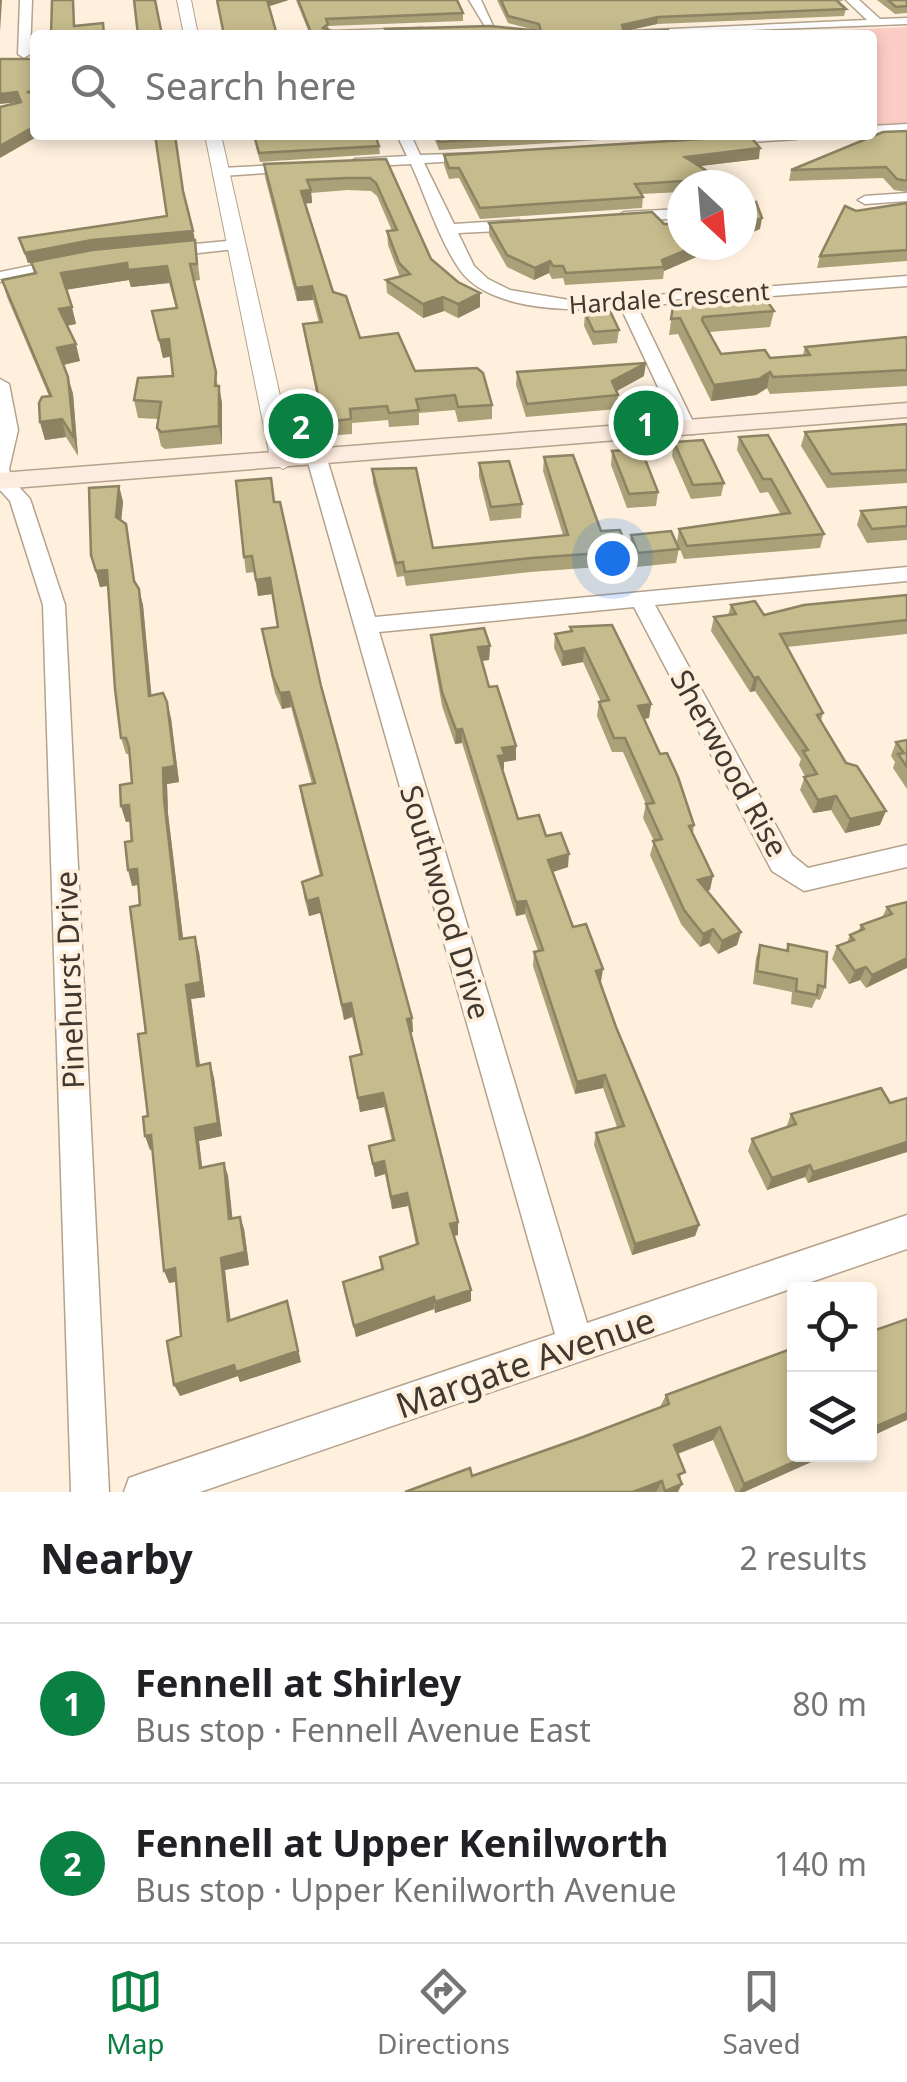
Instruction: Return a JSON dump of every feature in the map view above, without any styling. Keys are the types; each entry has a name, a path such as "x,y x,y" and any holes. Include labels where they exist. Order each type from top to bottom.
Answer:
{"main road":[{"path":"1,475 317,460 907,410"}],"street":[{"path":"24,54 26,0"},
{"path":"184,0 190,30"},
{"path":"475,0 490,26"},
{"path":"852,0 877,22"},
{"path":"752,30 907,21"},
{"path":"471,28 490,26 504,30"},
{"path":"877,130 907,128"},
{"path":"214,140 283,462"},
{"name":"Hardale Crescent","path":"406,140 467,268 482,282 506,294 566,305 907,281"},
{"path":"700,142 724,140"},
{"path":"336,164 498,154"},
{"path":"221,172 316,166"},
{"path":"865,200 907,197"},
{"path":"607,219 667,214"},
{"path":"449,230 535,224"},
{"path":"148,254 238,245"},
{"path":"0,277 76,262"},
{"path":"627,302 687,430"},
{"path":"0,384 8,430 1,475"},
{"name":"Southwood Drive","path":"317,460 576,1345"},
{"name":"Pinehurst Drive","path":"1,475 20,499 54,605 90,1492"},
{"path":"364,626 907,574"},
{"name":"Sherwood Rise","path":"641,600 782,864 804,880 907,856"},
{"name":"Margate Avenue","path":"142,1492 907,1232"}],"shaded area":[{"path":"907,27 907,128 877,129 877,30 845,30"}],"building":[{"path":"52,0 73,0 74,26 103,23 104,30 51,30"},
{"path":"134,0 155,0 161,30 137,30"},
{"path":"217,0 267,0 276,30 223,30"},
{"path":"298,0 457,0 463,13 326,19 328,24 323,28 329,30 310,30"},
{"path":"501,0 836,0 846,9 658,17 622,25 623,30 541,30 539,24 508,16"},
{"path":"888,0 907,0 907,6 896,7"},
{"path":"490,26 531,30 385,29"},
{"path":"0,59 30,59 27,92 30,129 0,146 0,107 21,102 17,92 0,94"},
{"path":"907,131 907,181 897,179 886,167 791,170 864,140 877,140 877,134"},
{"path":"156,140 176,140 193,231 92,240 25,253 19,238 167,216"},
{"path":"255,140 377,140 379,146 259,153"},
{"path":"686,140 753,140 760,148 685,157 705,170 667,170 667,182 635,184 643,197 480,208 459,168 449,168 444,155"},
{"path":"386,159 431,259 458,282 480,293 458,304 443,297 423,304 386,280 410,274 399,263 387,231 397,230 376,183 370,178 307,180 311,190 301,191 333,292 346,296 360,338 398,333 415,371 477,368 483,373 492,405 458,407 455,395 416,399 419,410 389,413 387,406 350,409 351,419 324,422 303,324 322,322 312,286 296,288 264,164"},
{"path":"907,203 907,250 820,256 845,206 856,211"},
{"path":"652,212 667,224 667,258 662,260 664,267 566,273 563,266 553,266 550,261 535,268 507,255 489,223"},
{"path":"195,240 197,264 190,264 216,372 215,386 219,386 219,426 161,432 157,428 161,402 134,400 138,378 173,376 169,339 159,340 152,311 177,308 167,266 128,270 127,263 61,273 72,307 59,309 76,344 57,348 68,377 74,438 62,419 40,422 39,403 42,397 51,396 2,280 36,273 31,262 92,250"},
{"path":"763,295 774,311 703,317 721,354 765,350 770,358 810,355 805,347 907,337 907,370 773,377 770,372 759,379 714,385 680,318 671,319 674,301"},
{"path":"610,311 619,330 594,332 585,313"},
{"path":"646,363 612,381 618,395 527,404 517,372"},
{"path":"907,424 907,470 831,474 805,432"},
{"path":"768,435 824,534 687,546 679,529 790,513 771,479 763,479 739,437"},
{"path":"703,440 724,483 693,485 674,442"},
{"path":"641,449 658,492 629,494 612,451"},
{"path":"573,455 601,531 620,530 628,551 405,572 403,562 396,563 372,469 416,468 433,548 568,535 544,457"},
{"path":"509,461 522,504 491,507 479,463"},
{"path":"271,478 274,502 280,502 321,686 412,1018 407,1019 458,1222 450,1224 471,1290 435,1302 434,1297 354,1326 343,1282 383,1269 380,1257 418,1244 407,1193 391,1197 384,1161 373,1164 369,1146 394,1140 383,1093 358,1098 350,1057 362,1054 351,1003 342,1005 318,898 307,901 302,882 322,875 300,786 315,783 289,692 280,693 273,677 262,629 278,627 270,578 256,580 252,556 244,557 236,481"},
{"path":"119,486 116,517 126,524 134,581 139,589 149,696 163,693 167,702 175,766 163,768 164,799 180,939 195,937 201,982 186,985 197,1066 210,1063 218,1123 195,1128 200,1168 224,1163 229,1219 240,1217 245,1252 221,1258 228,1321 287,1301 298,1351 236,1372 234,1365 174,1385 167,1341 181,1336 175,1268 164,1271 151,1135 145,1136 143,1117 148,1116 138,1034 146,1033 130,907 140,905 137,869 128,870 125,842 132,841 129,805 121,806 120,785 132,783 129,747 126,738 121,738 107,570 96,571 91,555 89,488"},
{"path":"907,507 907,526 872,529 861,511"},
{"path":"671,531 679,549 638,553 631,535"},
{"path":"907,595 907,620 780,634 823,713 817,715 846,763 857,766 886,811 850,819 836,796 818,800 804,777 817,774 803,751 808,750 714,617 736,614 731,605 755,601 764,615 804,605"},
{"path":"612,625 651,704 638,706 660,754 667,753 678,777 694,825 689,826 713,876 698,880 741,932 722,941 713,929 703,934 684,910 653,841 662,839 646,804 654,803 625,738 614,738 599,702 609,700 584,648 563,652 555,634 572,631 570,627"},
{"path":"484,628 490,646 478,647 489,687 497,686 516,746 502,748 505,755 498,756 518,819 539,815 546,836 561,833 569,854 548,860 573,927 586,924 603,969 596,971 616,1027 699,1225 635,1244 596,1133 624,1126 605,1075 577,1082 534,952 543,950 526,901 516,902 462,729 456,730 442,692 431,635"},
{"path":"907,740 907,767 898,754 904,753 896,742"},
{"path":"907,902 907,958 872,975 866,967 855,971 837,946 854,940 850,935 864,929 861,925 892,914 887,907"},
{"path":"788,944 827,952 825,987 818,985 817,995 796,991 797,979 757,971 760,945 788,951"},
{"path":"881,1088 890,1103 907,1098 907,1142 813,1172 810,1165 772,1178 752,1139 796,1124 791,1114"},
{"path":"907,1319 907,1413 877,1426 877,1372 877,1330"},
{"path":"787,1350 787,1462 794,1462 744,1484 720,1427 674,1445 685,1472 678,1475 682,1484 665,1491 662,1481 633,1492 405,1492 470,1468 472,1476 583,1437 669,1404 666,1395"}],"place":[{"name":"Fennell at Shirley","path":"646,423"},
{"name":"Fennell at Upper Kenilworth","path":"301,426"}]}
